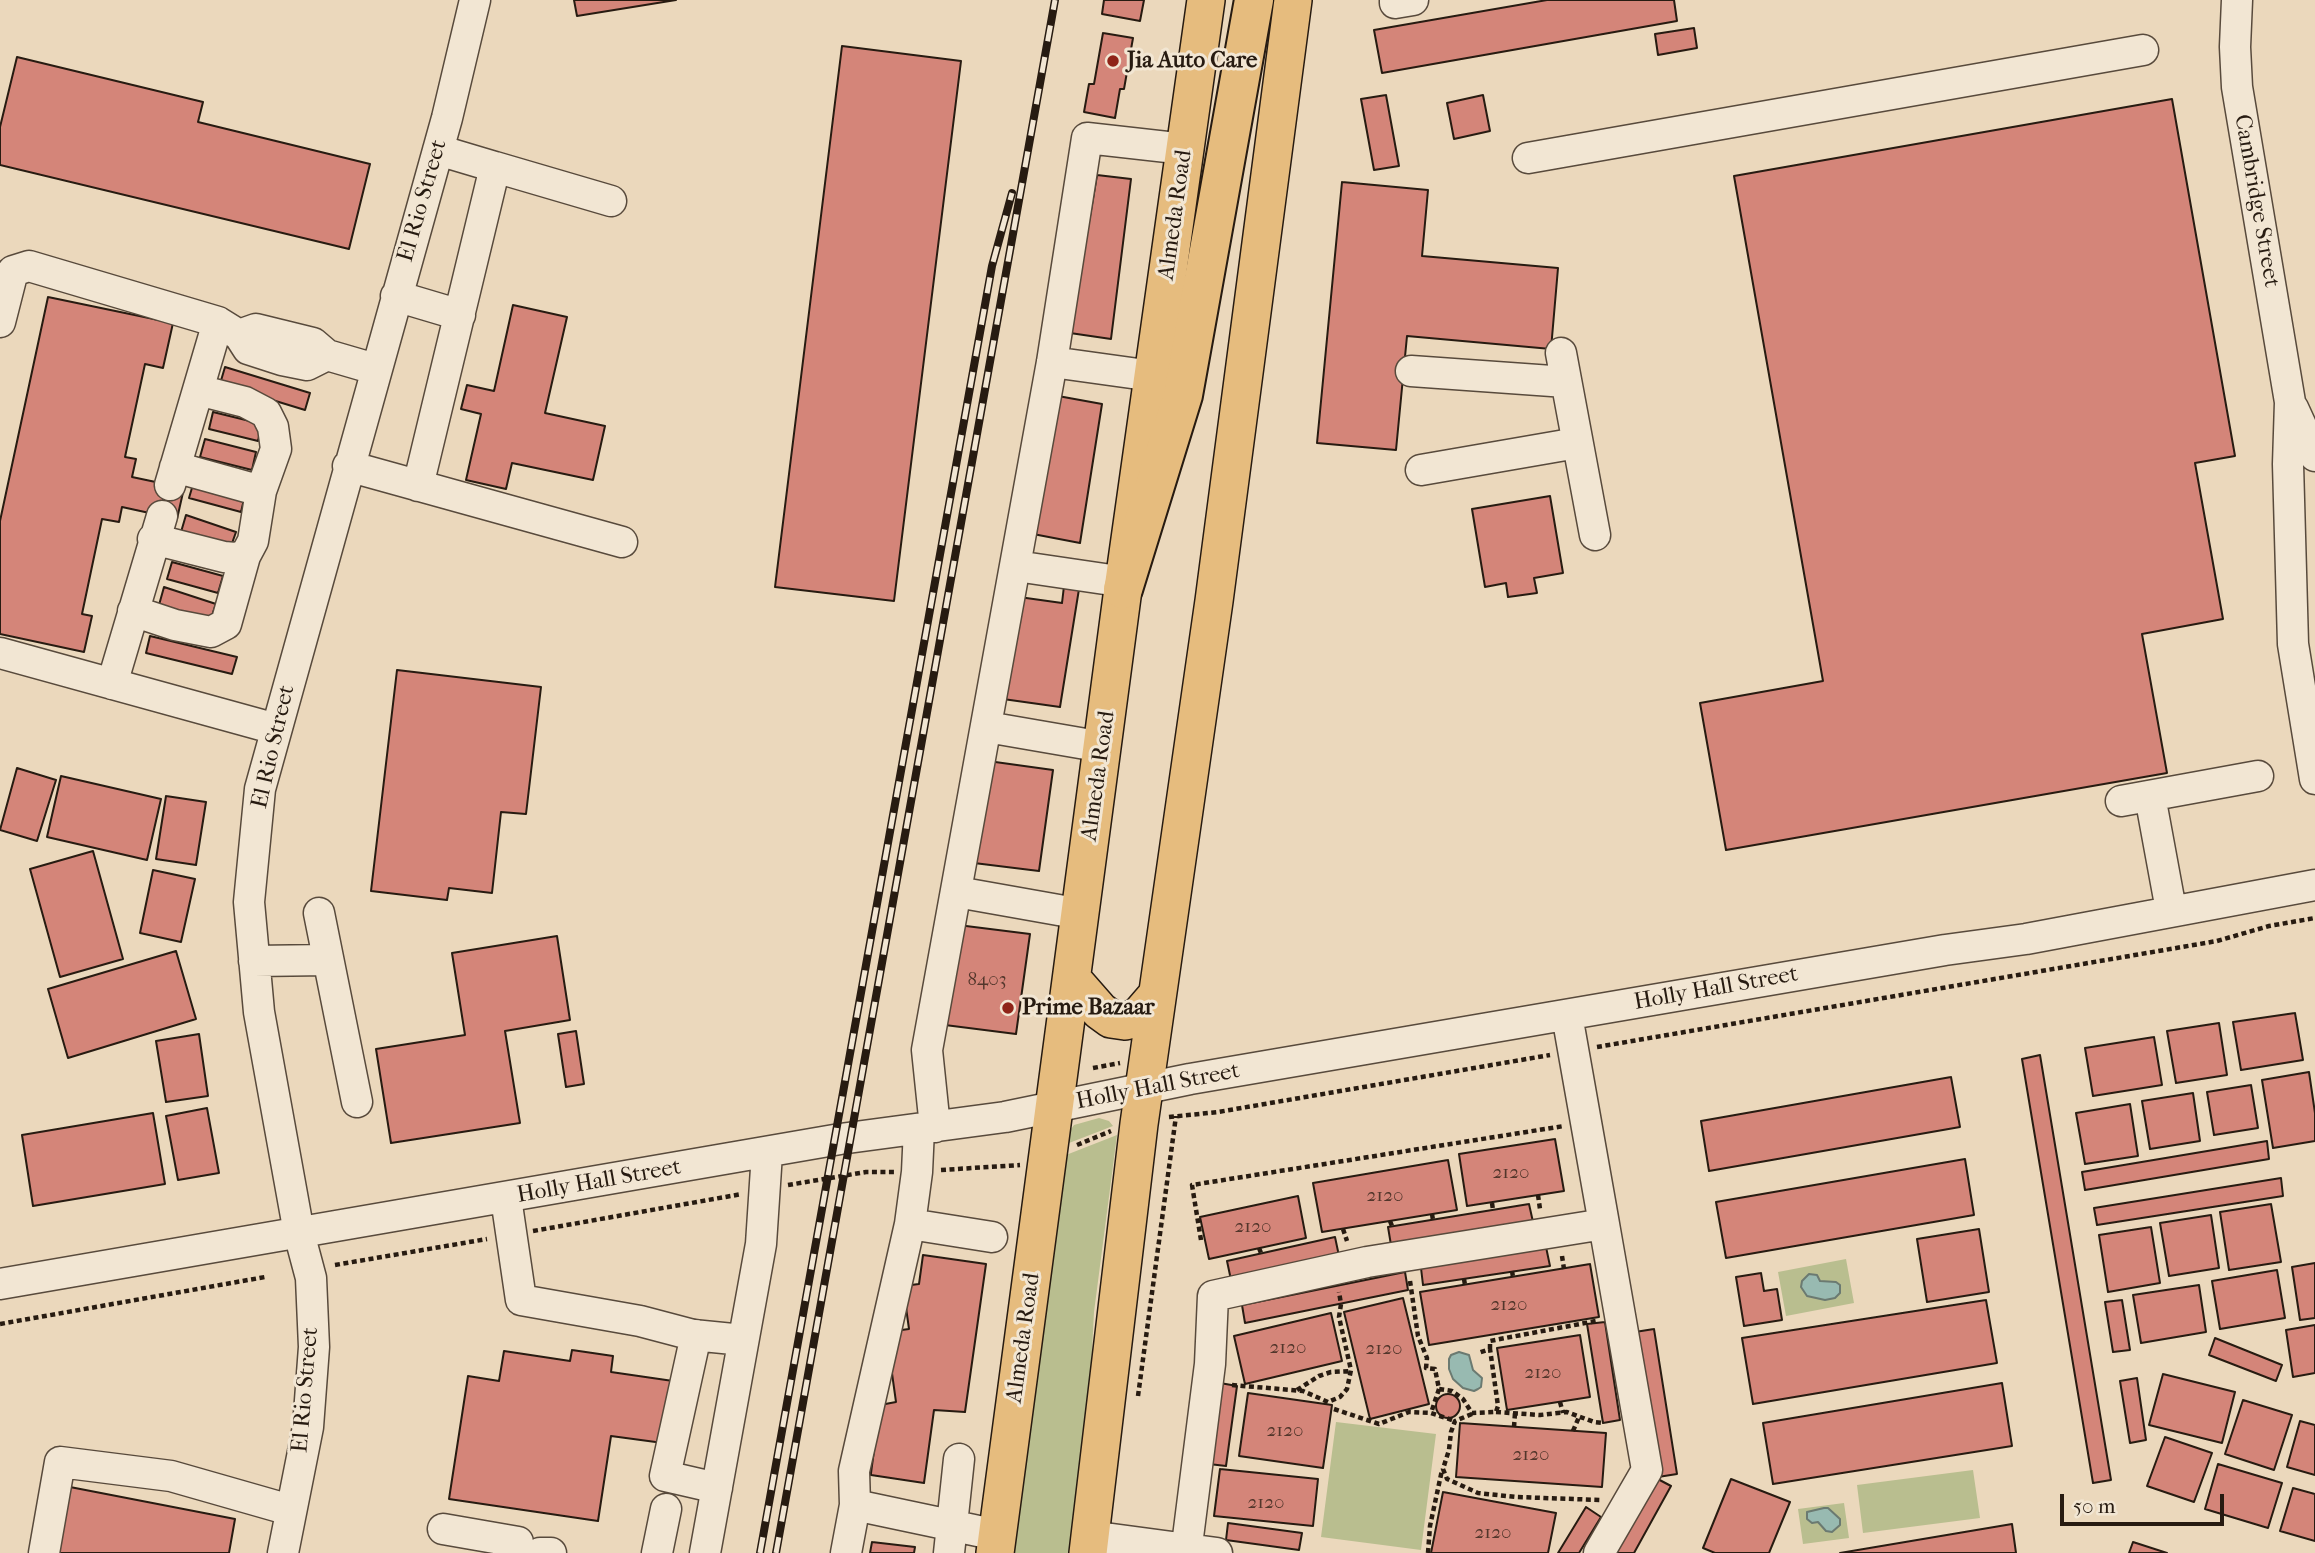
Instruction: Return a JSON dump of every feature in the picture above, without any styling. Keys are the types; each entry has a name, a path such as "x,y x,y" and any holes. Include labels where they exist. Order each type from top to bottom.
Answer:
{"highway":[{"path":"1124,586 1183,395 1254,0"}],"main road":[{"name":"Almeda Road","path":"996,1544 1124,586 1206,0"},
{"path":"1089,1544 1135,1076 1157,995 1214,601 1293,0"},
{"path":"1072,979 1100,1011 1111,1019 1125,1021 1138,1017 1157,995"}],"street":[{"name":"El Rio Street","path":"283,1553 308,1427 314,1347 311,1278 299,1233 259,1012 254,961 250,902 260,789 438,150 475,0"},
{"path":"1395,0 1395,3 1413,0"},
{"name":"Cambridge Street","path":"2237,0 2237,87 2290,402 2288,464 2293,644 2315,779"},
{"path":"1528,158 2143,50"},
{"path":"846,1553 855,1505 854,1471 910,1224 917,1171 927,1128 928,1050 1052,362 1087,138 1185,149"},
{"path":"438,150 611,201"},
{"path":"407,483 460,315 495,167"},
{"path":"0,322 13,271 29,266 229,328 256,329 313,343 327,355 375,369"},
{"path":"396,296 460,315"},
{"path":"229,328 198,390 172,476 261,491"},
{"path":"1052,362 1153,376"},
{"path":"1411,371 1563,367 1595,535"},
{"path":"133,611 175,625 211,632 226,624 245,556 253,541 261,491 276,449 273,427 266,413 245,402 198,390"},
{"name":"Cambridge Street","path":"2290,402 2315,456"},
{"path":"1421,470 1577,443"},
{"path":"348,466 622,542"},
{"path":"112,684 157,528 224,557 245,556"},
{"path":"1016,566 1124,586"},
{"path":"0,653 275,729"},
{"path":"987,727 1103,747"},
{"path":"2171,910 2136,799 2258,776"},
{"name":"Holly Hall Street","path":"0,1284 840,1139 1005,1117 1054,1107 1135,1076 1567,1015 2026,939 2315,885"},
{"path":"957,892 1081,914"},
{"path":"319,913 357,1101"},
{"path":"254,961 328,960"},
{"path":"1567,1015 1647,1470 1599,1553"},
{"path":"705,1553 761,1244 767,1153"},
{"path":"506,1198 521,1300 640,1321 696,1335 743,1340"},
{"path":"910,1224 992,1237"},
{"path":"1186,1551 1207,1383 1213,1296 1367,1262 1604,1224"},
{"path":"696,1335 665,1476 716,1488"},
{"path":"950,1539 959,1459"},
{"path":"44,1553 60,1462 171,1476 290,1510"},
{"path":"855,1505 950,1539 996,1544"},
{"path":"657,1553 666,1509"},
{"path":"443,1529 518,1542 516,1553"},
{"path":"1089,1544 1217,1553"},
{"path":"540,1553 551,1553"}],"path":[{"path":"1168,1117 1218,1112 2217,941 2281,923 2315,918"},
{"path":"1093,1068 1135,1076"},
{"path":"1137,1403 1176,1116"},
{"path":"1201,1240 1192,1185 1586,1122"},
{"path":"1068,1149 1115,1129"},
{"path":"335,1265 866,1172 1025,1164"},
{"path":"1492,1203 1493,1210"},
{"path":"1406,1256 1418,1336 1427,1358 1426,1368 1435,1369 1439,1390 1430,1413"},
{"path":"1207,1383 1293,1390 1333,1402 1347,1389 1351,1371 1339,1317 1341,1304 1335,1270"},
{"path":"0,1324 265,1277"},
{"path":"1496,1412 1498,1406 1490,1341 1604,1320"},
{"path":"1478,1353 1490,1349"},
{"path":"1289,1399 1293,1390 1319,1376 1351,1371"},
{"path":"1439,1390 1452,1391 1463,1399 1473,1413"},
{"path":"1560,1402 1563,1413"},
{"path":"1334,1409 1379,1424 1409,1412 1430,1413 1455,1421 1473,1413 1563,1413 1603,1423"},
{"path":"1514,1427 1515,1413"},
{"path":"1573,1430 1579,1417"},
{"path":"1428,1553 1430,1526 1455,1421"},
{"path":"1443,1469 1447,1479 1478,1493 1516,1497 1630,1500"}],"green space":[{"path":"1099,1118 1109,1121 1113,1126 1069,1143 1069,1132 1074,1125"},
{"path":"1117,1135 1094,1312 1090,1389 1073,1553 1014,1553 1066,1155"},
{"path":"1846,1259 1854,1303 1786,1316 1778,1272"},
{"path":"1336,1422 1436,1434 1421,1550 1321,1537"},
{"path":"1973,1470 1980,1518 1863,1533 1857,1485"},
{"path":"1844,1503 1849,1538 1803,1544 1798,1509"}],"water":[{"path":"1809,1274 1817,1275 1820,1281 1836,1282 1840,1285 1840,1293 1835,1298 1825,1300 1807,1296 1801,1287 1802,1281"},
{"path":"1459,1352 1469,1355 1473,1370 1482,1378 1481,1387 1474,1391 1463,1388 1453,1379 1449,1369 1451,1355"},
{"path":"1828,1508 1840,1519 1840,1525 1832,1532 1826,1531 1818,1522 1812,1523 1807,1519 1807,1512"}],"building":[{"path":"574,0 676,0 577,16"},
{"path":"1104,0 1144,0 1140,21 1102,14"},
{"path":"1547,0 1674,0 1677,21 1382,73 1374,30"},
{"path":"1694,28 1697,48 1658,55 1655,34"},
{"name":"Jia Auto Care","path":"1103,33 1133,38 1124,89 1120,89 1115,118 1084,112 1089,84 1094,84"},
{"path":"842,46 961,61 894,601 775,587"},
{"path":"17,57 203,102 198,122 370,164 349,249 0,165 0,127"},
{"path":"1386,95 1399,166 1374,170 1361,99"},
{"path":"1483,95 1490,131 1454,139 1447,103"},
{"path":"2172,99 2235,456 2195,463 2223,619 2142,634 2167,773 1726,850 1700,703 1823,681 1734,176"},
{"path":"1097,175 1131,179 1111,339 1070,333"},
{"path":"1342,182 1428,190 1422,256 1558,268 1551,349 1407,336 1396,450 1317,443"},
{"path":"48,297 173,323 163,368 145,364 125,457 136,459 132,477 184,488 177,519 122,507 119,522 102,519 82,614 92,616 84,652 0,634 0,521"},
{"path":"513,305 567,317 545,413 605,426 593,480 512,463 506,489 466,480 481,414 461,409 467,385 494,391"},
{"path":"225,367 310,393 305,410 220,384"},
{"path":"1058,396 1102,404 1080,543 1033,534"},
{"path":"213,412 262,424 258,441 209,429"},
{"path":"205,439 256,452 252,470 200,457"},
{"path":"194,481 245,495 241,512 189,498"},
{"path":"1550,496 1563,573 1534,578 1537,593 1508,597 1506,583 1485,587 1472,509"},
{"path":"186,515 236,532 230,549 181,532"},
{"path":"172,562 223,576 218,593 167,579"},
{"path":"1064,586 1079,589 1060,707 1003,699 1019,597 1062,603"},
{"path":"164,587 216,604 210,621 159,605"},
{"path":"150,636 237,657 232,674 146,653"},
{"path":"397,670 541,687 526,814 501,812 492,893 449,888 447,900 371,891"},
{"path":"988,761 1053,770 1039,871 974,863"},
{"path":"17,768 56,780 37,841 0,830"},
{"path":"61,776 161,799 147,860 47,837"},
{"path":"166,796 206,802 196,865 156,859"},
{"path":"93,851 123,959 60,977 30,869"},
{"path":"153,870 195,879 181,942 140,933"},
{"path":"958,925 1030,934 1016,1034 945,1025"},
{"path":"557,936 570,1020 505,1031 520,1123 391,1143 376,1049 465,1035 452,953"},
{"path":"176,951 196,1019 68,1058 48,989"},
{"path":"2295,1013 2303,1060 2241,1070 2233,1022"},
{"path":"2219,1023 2227,1075 2176,1083 2167,1031"},
{"path":"576,1031 584,1084 566,1087 558,1034"},
{"path":"199,1034 208,1096 166,1102 156,1041"},
{"path":"2154,1037 2162,1085 2093,1096 2085,1048"},
{"path":"2040,1055 2111,1480 2093,1483 2022,1059"},
{"path":"2309,1072 2315,1113 2315,1141 2273,1148 2262,1080"},
{"path":"1951,1077 1960,1127 1709,1171 1701,1121"},
{"path":"2251,1085 2258,1128 2214,1135 2207,1092"},
{"path":"2193,1093 2200,1141 2150,1149 2142,1101"},
{"path":"2130,1104 2138,1156 2085,1164 2076,1113"},
{"path":"207,1108 219,1173 178,1180 166,1116"},
{"path":"153,1113 165,1184 33,1206 22,1135"},
{"path":"1555,1139 1564,1191 1467,1206 1459,1154"},
{"path":"2267,1141 2269,1159 2085,1190 2082,1172"},
{"path":"1965,1159 1974,1215 1726,1258 1716,1202"},
{"path":"1448,1160 1457,1210 1322,1232 1313,1183"},
{"path":"2281,1178 2283,1196 2097,1225 2094,1208"},
{"path":"1298,1196 1306,1238 1209,1259 1200,1217"},
{"path":"1529,1204 1533,1222 1391,1245 1388,1227"},
{"path":"2271,1204 2281,1262 2229,1270 2220,1212"},
{"path":"2211,1215 2219,1268 2169,1276 2160,1223"},
{"path":"2151,1227 2160,1283 2108,1292 2099,1235"},
{"path":"1979,1229 1989,1292 1927,1302 1917,1239"},
{"path":"1335,1237 1339,1256 1231,1280 1227,1261"},
{"path":"1546,1247 1550,1266 1423,1285 1421,1268"},
{"path":"923,1255 986,1264 965,1412 934,1410 924,1483 871,1475 880,1405 896,1402 890,1359 894,1331 909,1329 903,1286 919,1284"},
{"path":"2315,1263 2315,1318 2300,1320 2292,1267"},
{"path":"1590,1264 1599,1317 1429,1345 1420,1292"},
{"path":"2277,1270 2285,1318 2220,1329 2212,1281"},
{"path":"1405,1272 1408,1290 1245,1323 1242,1305"},
{"path":"1761,1273 1764,1291 1777,1289 1782,1320 1744,1326 1736,1277"},
{"path":"2199,1285 2206,1332 2141,1343 2133,1295"},
{"path":"1403,1298 1429,1404 1370,1419 1344,1312"},
{"path":"1986,1300 1997,1363 1753,1404 1742,1338"},
{"path":"2122,1300 2130,1350 2113,1352 2105,1302"},
{"path":"1331,1313 1342,1361 1245,1384 1234,1336"},
{"path":"1605,1322 1620,1420 1603,1423 1587,1324"},
{"path":"2315,1325 2315,1373 2293,1377 2286,1330"},
{"path":"1654,1329 1677,1474 1658,1477 1635,1332"},
{"path":"1580,1335 1590,1397 1507,1410 1497,1348"},
{"path":"2215,1338 2282,1365 2276,1381 2209,1355"},
{"path":"572,1350 613,1356 611,1372 673,1381 663,1443 611,1436 598,1521 449,1499 468,1376 499,1381 504,1351 570,1361"},
{"path":"2163,1374 2235,1392 2222,1443 2149,1425"},
{"path":"2137,1378 2146,1440 2130,1443 2120,1381"},
{"path":"1220,1383 1237,1386 1226,1466 1209,1464"},
{"path":"2002,1383 2012,1446 1773,1484 1763,1423"},
{"path":"1248,1393 1332,1405 1323,1468 1239,1456"},
{"path":"1448,1394 1459,1401 1460,1406 1453,1417 1448,1418 1437,1411 1436,1406 1443,1395"},
{"path":"2243,1400 2292,1415 2274,1470 2225,1454"},
{"path":"2300,1421 2315,1425 2315,1475 2287,1467"},
{"path":"1460,1423 1606,1433 1602,1487 1456,1477"},
{"path":"2165,1437 2212,1453 2194,1502 2147,1486"},
{"path":"2218,1464 2282,1483 2268,1528 2205,1509"},
{"path":"1220,1469 1318,1479 1313,1526 1214,1516"},
{"path":"1654,1477 1671,1486 1634,1553 1613,1553"},
{"path":"1731,1479 1790,1502 1769,1553 1715,1553 1703,1548"},
{"path":"70,1487 235,1519 229,1553 58,1553"},
{"path":"2293,1488 2315,1494 2315,1541 2280,1531"},
{"path":"1443,1492 1556,1513 1548,1553 1431,1553"},
{"path":"1586,1507 1601,1517 1579,1553 1558,1553"},
{"path":"1228,1523 1302,1533 1299,1550 1226,1540"},
{"path":"2012,1524 2016,1553 1840,1553"},
{"path":"872,1542 915,1547 914,1553 870,1553"},
{"path":"2133,1542 2167,1553 2129,1553"}],"railway":[{"path":"776,1553 1055,0"},
{"path":"760,1553 992,266 1012,193"}],"place":[{"name":"Jia Auto Care","path":"1113,61"},
{"name":"Prime Bazaar","path":"1008,1008"}]}
